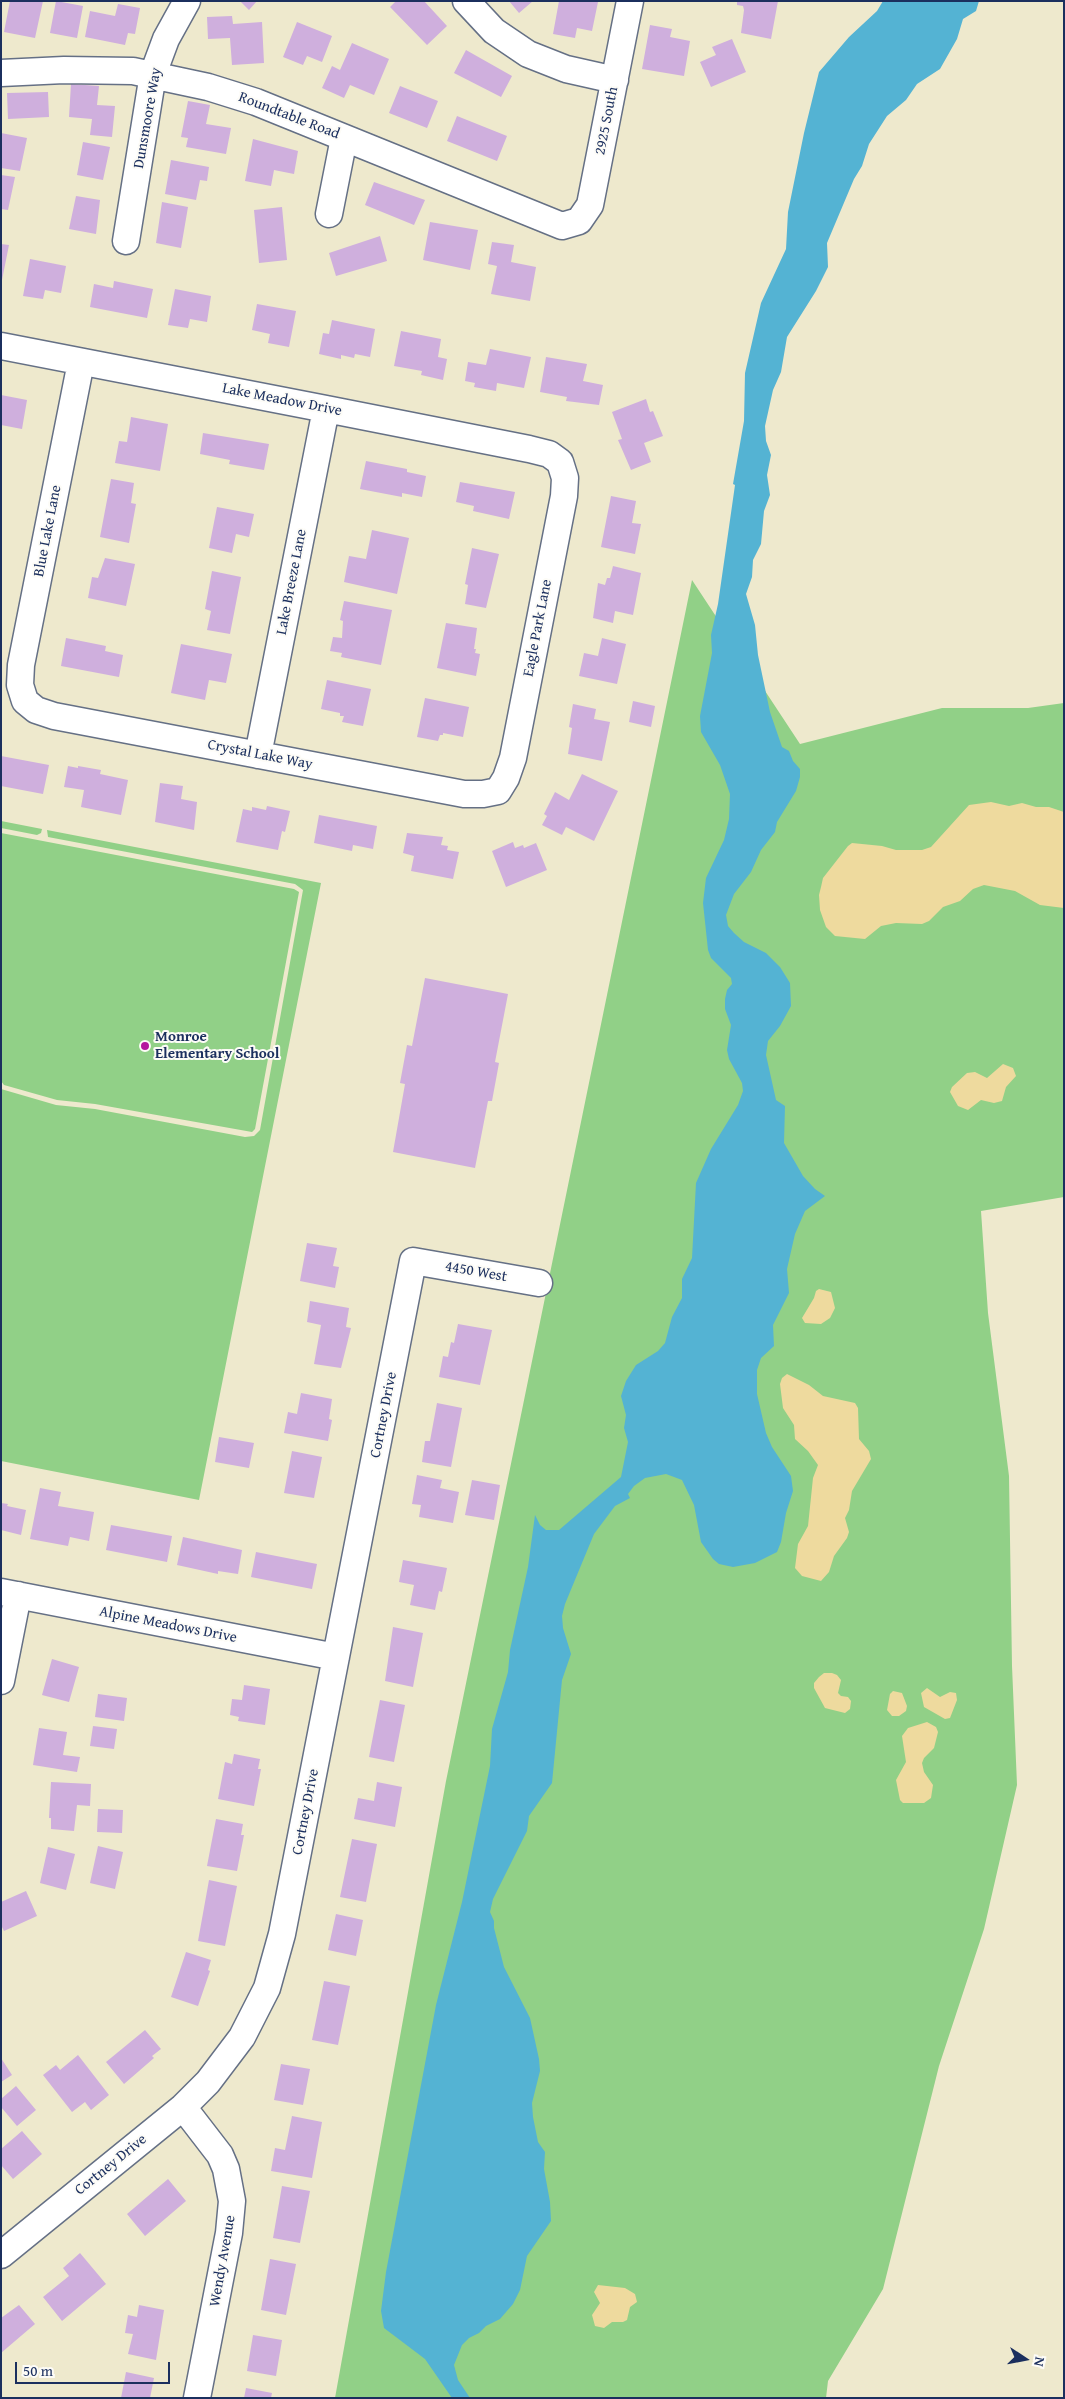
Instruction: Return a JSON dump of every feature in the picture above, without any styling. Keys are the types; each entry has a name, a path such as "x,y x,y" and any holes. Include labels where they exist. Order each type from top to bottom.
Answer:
{"street":[{"name":"Dunsmoore Way","path":"126,240 153,74 166,39 188,1"},
{"path":"466,1 494,31 528,54 566,69 615,80"},
{"name":"2925 South","path":"562,226 579,221 590,205 630,1"},
{"name":"Roundtable Road","path":"1,73 89,70 153,74 234,95 562,226"},
{"path":"329,214 344,138"},
{"name":"Lake Meadow Drive","path":"1,346 529,448 549,454 560,462"},
{"name":"Blue Lake Lane","path":"25,701 20,685 22,665 81,362"},
{"name":"Lake Breeze Lane","path":"258,755 326,409"},
{"name":"Eagle Park Lane","path":"498,791 506,778 513,758 564,496 565,478 560,462"},
{"name":"Crystal Lake Way","path":"25,701 36,710 54,716 258,755 464,794 483,794 498,791"},
{"name":"4450 West","path":"413,1261 539,1283"},
{"name":"Cortney Drive","path":"1,2256 183,2107 208,2082 242,2037 256,2012 273,1970 282,1934 336,1657 346,1615 413,1261"},
{"path":"1,1681 9,1594"},
{"name":"Alpine Meadows Drive","path":"9,1594 336,1657"},
{"name":"Wendy Avenue","path":"183,2107 220,2155 226,2169 232,2200 229,2234 197,2398"}],"green space":[{"path":"692,580 800,744 942,708 1028,708 1064,703 1064,1197 981,1211 988,1313 1009,1476 1012,1666 1017,1785 984,1929 939,2066 883,2289 828,2381 826,2398 335,2398 446,1781"},
{"path":"1,821 42,829 41,833 37,835 1,828"},
{"path":"47,830 321,883 199,1500 1,1461 1,1089 56,1105 95,1109 245,1137 254,1136 260,1130 303,890 295,884 48,837"},
{"path":"1,833 294,889 299,892 255,1129 252,1132 95,1104 57,1100 4,1085 1,1081"}],"sand":[{"path":"991,802 1009,806 1022,803 1036,807 1049,807 1064,812 1064,908 1040,905 1015,891 984,885 973,889 960,901 943,907 929,921 922,924 896,923 881,926 865,939 835,936 826,927 820,910 819,895 823,878 848,846 852,843 882,846 896,850 922,850 931,847 969,805"},
{"path":"1003,1064 1013,1068 1016,1076 1006,1087 1002,1101 994,1103 981,1100 968,1110 958,1106 950,1092 952,1087 967,1073 975,1072 987,1078"},
{"path":"819,1289 831,1292 835,1308 830,1318 821,1324 805,1323 802,1318 816,1291"},
{"path":"787,1374 809,1385 823,1396 855,1403 858,1408 859,1439 869,1451 871,1459 852,1491 849,1510 845,1518 849,1532 847,1538 834,1556 829,1572 821,1581 802,1576 795,1568 798,1544 808,1526 813,1478 818,1465 808,1451 795,1439 794,1425 783,1408 780,1384 782,1378"},
{"path":"824,1673 832,1673 841,1680 838,1693 841,1696 848,1697 851,1701 850,1709 845,1713 825,1708 814,1688 814,1683 819,1677"},
{"path":"927,1688 940,1697 950,1692 956,1693 957,1700 950,1718 945,1719 924,1707 921,1693"},
{"path":"893,1691 902,1693 907,1706 906,1711 899,1716 892,1716 887,1710 890,1694"},
{"path":"927,1722 936,1727 938,1732 934,1748 924,1758 922,1763 924,1772 933,1785 931,1798 924,1803 903,1803 900,1800 896,1780 906,1762 902,1736 908,1728"},
{"path":"598,2285 625,2288 635,2294 637,2302 630,2307 627,2320 612,2322 604,2328 595,2326 592,2315 600,2303 594,2292"}],"water":[{"path":"883,1 979,1 976,11 963,19 957,39 940,69 917,84 906,100 887,116 869,144 862,166 854,179 827,243 828,267 816,291 787,337 781,372 773,390 765,426 766,441 771,455 767,475 770,495 764,511 761,544 753,560 752,577 746,594 755,625 758,655 770,712 782,747 789,751 793,761 800,769 800,777 796,791 777,822 775,832 761,850 751,872 734,894 726,915 728,926 734,933 744,942 766,953 780,967 790,983 791,1006 780,1026 768,1041 766,1055 776,1100 785,1106 784,1143 803,1176 815,1189 825,1196 805,1211 795,1234 787,1269 789,1293 773,1325 774,1346 761,1358 757,1370 757,1394 766,1433 772,1447 791,1476 793,1491 777,1552 755,1563 733,1567 719,1564 701,1542 694,1505 682,1480 666,1474 645,1478 634,1486 628,1494 630,1498 615,1506 594,1534 565,1604 562,1616 563,1628 571,1654 562,1680 552,1783 529,1816 527,1831 493,1899 490,1912 494,1921 504,1967 530,2018 539,2059 540,2071 532,2103 533,2117 538,2142 545,2152 544,2169 550,2202 551,2221 527,2256 520,2290 513,2304 500,2319 486,2326 462,2345 454,2365 458,2380 470,2398 452,2398 425,2359 384,2328 381,2311 386,2272 436,2005 462,1902 490,1766 492,1729 508,1672 510,1650 528,1567 535,1515 540,1525 546,1530 559,1530 621,1477 628,1442 624,1428 626,1415 621,1396 626,1381 636,1365 658,1351 665,1343 672,1317 682,1298 682,1279 692,1258 696,1183 711,1149 738,1105 743,1091 742,1083 729,1059 727,1050 731,1025 725,1009 725,999 727,990 732,984 731,978 711,958 708,950 703,903 706,878 724,840 729,819 730,794 720,765 701,732 700,716 712,653 711,635 718,604 735,485 733,484 744,421 745,373 761,303 786,249 788,212 819,72 849,37 877,11"}],"building":[{"path":"10,1 43,1 35,38 4,32"},
{"path":"56,1 83,6 77,38 50,33"},
{"path":"240,1 257,1 249,10"},
{"path":"396,1 424,1 447,26 427,45 390,7"},
{"path":"509,1 533,1 519,13"},
{"path":"559,1 598,2 592,31 577,28 575,38 553,34"},
{"path":"737,1 778,1 771,39 741,33 744,10 743,6 737,5"},
{"path":"118,4 140,8 135,34 128,33 125,45 85,37 90,11 115,16"},
{"path":"232,16 233,24 262,22 264,63 232,65 230,38 208,39 207,17"},
{"path":"297,22 332,36 322,62 307,56 303,65 283,57"},
{"path":"650,25 672,29 670,37 690,41 684,76 642,69"},
{"path":"732,39 746,72 711,87 700,62 716,55 712,47"},
{"path":"352,43 389,59 374,95 350,85 344,98 322,88 332,66 340,70"},
{"path":"466,50 512,76 501,97 454,73"},
{"path":"71,84 99,86 97,105 115,106 112,137 90,135 92,119 69,117"},
{"path":"400,86 438,101 427,128 389,113"},
{"path":"48,92 49,117 8,119 7,93"},
{"path":"188,101 210,105 206,124 231,128 226,154 186,147 188,138 181,137"},
{"path":"457,116 507,136 497,161 447,141"},
{"path":"1,133 27,138 20,171 1,168"},
{"path":"253,139 298,151 294,174 274,170 271,186 245,181"},
{"path":"83,142 110,147 103,180 77,175"},
{"path":"171,160 209,167 207,181 200,180 196,200 165,194"},
{"path":"1,175 15,177 8,210 1,209"},
{"path":"374,182 425,200 414,225 365,205"},
{"path":"76,196 100,200 96,234 69,229"},
{"path":"162,202 188,207 181,248 156,243"},
{"path":"282,207 287,260 259,263 254,210"},
{"path":"430,222 478,230 470,270 423,260"},
{"path":"380,236 387,261 336,276 329,253"},
{"path":"492,242 514,245 511,262 536,267 530,301 491,294 497,266 488,264"},
{"path":"1,244 9,245 2,280 1,280"},
{"path":"30,259 66,266 61,293 45,290 43,299 23,296"},
{"path":"114,281 153,289 147,318 90,307 94,284 113,288"},
{"path":"175,289 211,296 207,322 190,319 188,328 168,325"},
{"path":"257,304 296,311 289,347 268,343 270,334 252,330"},
{"path":"332,320 375,329 370,357 355,354 354,358 341,355 341,359 319,354 323,333 329,334"},
{"path":"401,331 441,339 438,357 447,359 443,380 421,375 422,371 394,366"},
{"path":"490,349 531,357 524,388 497,383 496,391 474,387 475,383 465,381 468,362 486,365"},
{"path":"546,357 587,364 583,381 603,385 599,405 566,401 567,397 540,392"},
{"path":"1,395 27,400 22,429 1,425"},
{"path":"646,399 650,412 653,411 663,436 644,443 651,462 631,470 618,440 622,439 612,412"},
{"path":"131,417 168,424 160,471 115,463 119,441 127,442"},
{"path":"203,433 269,444 264,470 229,464 230,460 200,454"},
{"path":"366,461 407,469 407,472 426,476 422,497 402,493 402,497 360,489"},
{"path":"111,479 134,483 131,503 136,504 129,543 100,537"},
{"path":"460,482 515,492 509,519 473,511 474,506 456,502"},
{"path":"611,496 636,501 632,523 641,524 635,554 601,547"},
{"path":"217,507 254,514 249,537 236,534 232,553 209,548"},
{"path":"372,530 409,538 397,594 344,582 349,556 366,559"},
{"path":"472,548 499,554 486,608 465,604 468,585 465,584"},
{"path":"105,558 135,564 126,606 88,598 92,577 98,578"},
{"path":"613,566 641,573 633,615 615,611 613,623 593,618 598,583 605,585 607,578 610,578"},
{"path":"212,571 241,577 230,634 207,630 211,611 205,609"},
{"path":"344,601 392,610 381,665 341,657 342,653 330,651 333,637 342,638 343,621 340,620"},
{"path":"446,623 477,628 474,649 476,649 475,653 480,654 476,676 437,668"},
{"path":"66,638 106,646 105,651 123,655 119,677 61,666"},
{"path":"602,638 626,644 617,684 579,676 584,653 598,656"},
{"path":"181,644 232,654 226,683 209,680 205,700 171,693"},
{"path":"327,680 371,689 363,726 342,722 344,716 340,716 340,713 321,709"},
{"path":"425,698 469,707 463,737 443,733 438,741 417,737"},
{"path":"633,701 655,706 651,727 629,722"},
{"path":"573,704 596,709 594,719 610,722 602,761 568,754 572,728 569,727"},
{"path":"1,756 49,765 43,794 1,786"},
{"path":"68,766 101,770 100,774 128,780 121,815 81,807 84,790 64,787"},
{"path":"582,774 618,791 594,841 566,827 562,835 542,825 547,816 544,814 555,792 569,800"},
{"path":"160,783 183,786 181,799 197,802 194,830 155,822"},
{"path":"267,806 290,811 285,832 282,831 278,850 236,842 243,809 252,811 252,807 266,810"},
{"path":"319,815 377,826 373,849 353,845 352,851 314,843"},
{"path":"407,833 443,837 441,845 448,846 447,850 459,852 453,879 411,871 414,856 403,853"},
{"path":"513,842 515,848 523,845 524,848 536,843 547,870 506,887 492,851"},
{"path":"425,978 508,994 495,1062 499,1063 492,1101 488,1101 475,1168 393,1152 405,1084 400,1083 407,1045 412,1046"},
{"path":"307,1243 337,1248 333,1266 339,1267 335,1288 300,1281"},
{"path":"310,1301 349,1308 346,1327 351,1328 341,1368 314,1364 321,1325 307,1322"},
{"path":"458,1324 492,1330 480,1385 439,1377 443,1356 448,1357 451,1342 454,1343"},
{"path":"301,1393 332,1399 329,1419 332,1420 328,1441 284,1433 288,1412 297,1414"},
{"path":"437,1403 462,1408 451,1467 422,1462 425,1441 430,1441"},
{"path":"219,1437 254,1443 249,1468 215,1462"},
{"path":"292,1451 322,1457 314,1498 284,1493"},
{"path":"417,1475 442,1480 440,1488 459,1492 453,1523 419,1517 421,1505 412,1504"},
{"path":"472,1480 500,1485 494,1520 465,1515"},
{"path":"40,1488 61,1492 58,1506 94,1512 89,1541 70,1537 68,1546 30,1539"},
{"path":"1,1503 26,1510 21,1535 1,1530"},
{"path":"111,1525 172,1536 167,1562 106,1550"},
{"path":"183,1537 242,1550 238,1574 218,1571 218,1574 177,1565"},
{"path":"256,1552 317,1564 312,1589 251,1577"},
{"path":"403,1560 447,1568 442,1592 439,1591 435,1610 410,1605 414,1585 399,1582"},
{"path":"393,1627 423,1633 413,1687 385,1681"},
{"path":"52,1659 79,1667 69,1702 42,1695"},
{"path":"244,1685 270,1689 265,1725 238,1721 239,1717 230,1715 232,1699 242,1700"},
{"path":"98,1694 127,1698 124,1721 95,1717"},
{"path":"380,1700 405,1705 394,1762 369,1757"},
{"path":"93,1726 117,1729 114,1749 90,1746"},
{"path":"39,1728 67,1732 63,1755 80,1757 77,1772 33,1765"},
{"path":"234,1754 260,1759 258,1769 261,1769 254,1806 218,1799 225,1762 232,1764"},
{"path":"51,1782 91,1784 90,1806 77,1805 74,1831 51,1829 51,1818 49,1818"},
{"path":"377,1782 402,1787 395,1827 354,1819 358,1798 374,1801"},
{"path":"98,1809 123,1810 122,1833 97,1832"},
{"path":"216,1819 243,1824 241,1835 244,1835 237,1871 207,1866"},
{"path":"352,1839 377,1844 366,1902 340,1897"},
{"path":"98,1846 123,1852 115,1889 90,1883"},
{"path":"48,1847 75,1854 66,1890 40,1883"},
{"path":"209,1880 237,1886 225,1946 198,1941"},
{"path":"26,1891 37,1916 4,1931 1,1925 1,1902"},
{"path":"336,1914 363,1920 356,1956 328,1950"},
{"path":"186,1952 211,1960 208,1970 210,1971 198,2006 171,1997"},
{"path":"324,1981 350,1986 338,2045 312,2040"},
{"path":"145,2030 161,2049 152,2056 154,2058 124,2084 106,2062"},
{"path":"78,2055 109,2095 91,2110 85,2102 72,2112 43,2075 56,2065 60,2070"},
{"path":"1,2058 12,2075 1,2082"},
{"path":"281,2064 310,2069 303,2105 274,2100"},
{"path":"16,2086 36,2110 17,2126 1,2107 1,2099"},
{"path":"292,2116 322,2122 312,2178 271,2171 275,2148 285,2150"},
{"path":"22,2131 42,2154 13,2179 1,2165 1,2149"},
{"path":"168,2179 186,2201 145,2236 127,2214"},
{"path":"282,2186 310,2191 300,2243 273,2238"},
{"path":"80,2253 106,2284 62,2321 43,2297 69,2276 63,2268"},
{"path":"270,2259 296,2264 286,2315 261,2310"},
{"path":"19,2305 35,2324 1,2353 1,2318"},
{"path":"139,2305 164,2310 156,2360 128,2354 133,2334 125,2333 128,2315 137,2317"},
{"path":"253,2335 282,2340 276,2376 247,2371"},
{"path":"126,2372 154,2378 150,2398 121,2398"},
{"path":"246,2388 272,2393 271,2398 244,2398"}],"place":[{"name":"Monroe Elementary School","path":"145,1046"}]}
